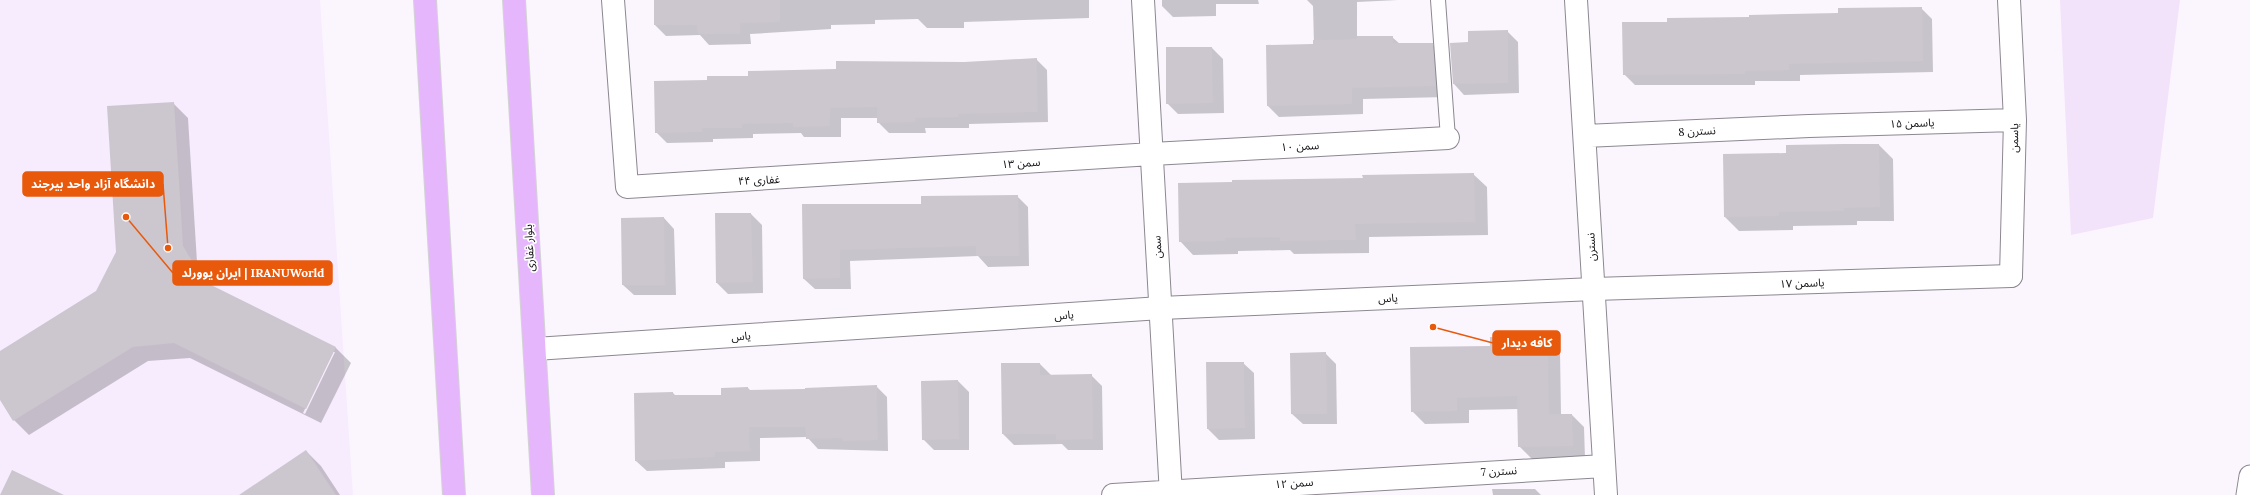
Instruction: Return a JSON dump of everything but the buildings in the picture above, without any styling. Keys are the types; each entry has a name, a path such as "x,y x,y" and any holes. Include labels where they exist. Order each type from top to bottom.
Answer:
{"main road":[{"path":"425,0 454,495"},
{"name":"بلوار غفاری","path":"514,0 543,495"}],"street":[{"name":"غفاری ۴۴","path":"614,0 628,187 890,172"},
{"name":"سمن","path":"1143,0 1171,493"},
{"name":"نسترن","path":"1576,0 1606,495"},
{"name":"یاسمن","path":"2009,0 2015,120 2011,276"},
{"name":"یاسمن ۱۵","path":"1810,126 2015,120"},
{"name":"نسترن 8","path":"1585,136 1810,126"},
{"name":"سمن ۱۰","path":"1152,154 1448,138"},
{"name":"سمن ۱۳","path":"890,172 1152,154"},
{"name":"یاسمن ۱۷","path":"1594,289 2011,276"},
{"name":"یاس","path":"535,349 1161,308 1594,289"},
{"name":"نسترن 7","path":"1393,477 1604,466"},
{"path":"2247,495 2250,476"},
{"name":"سمن ۱۲","path":"1113,495 1171,493 1393,477"}],"lane":[{"path":"1438,0 1448,138"}],"shaded area":[{"path":"0,0 320,0 353,495 0,495"},
{"path":"2060,0 2180,0 2153,218 2071,235"}],"place":[{"name":"ایران یوورلد | IRANUWorld","path":"126,217"},
{"name":"دانشگاه آزاد واحد بیرجند","path":"168,248"},
{"name":"کافه دیدار","path":"1433,327"}]}
